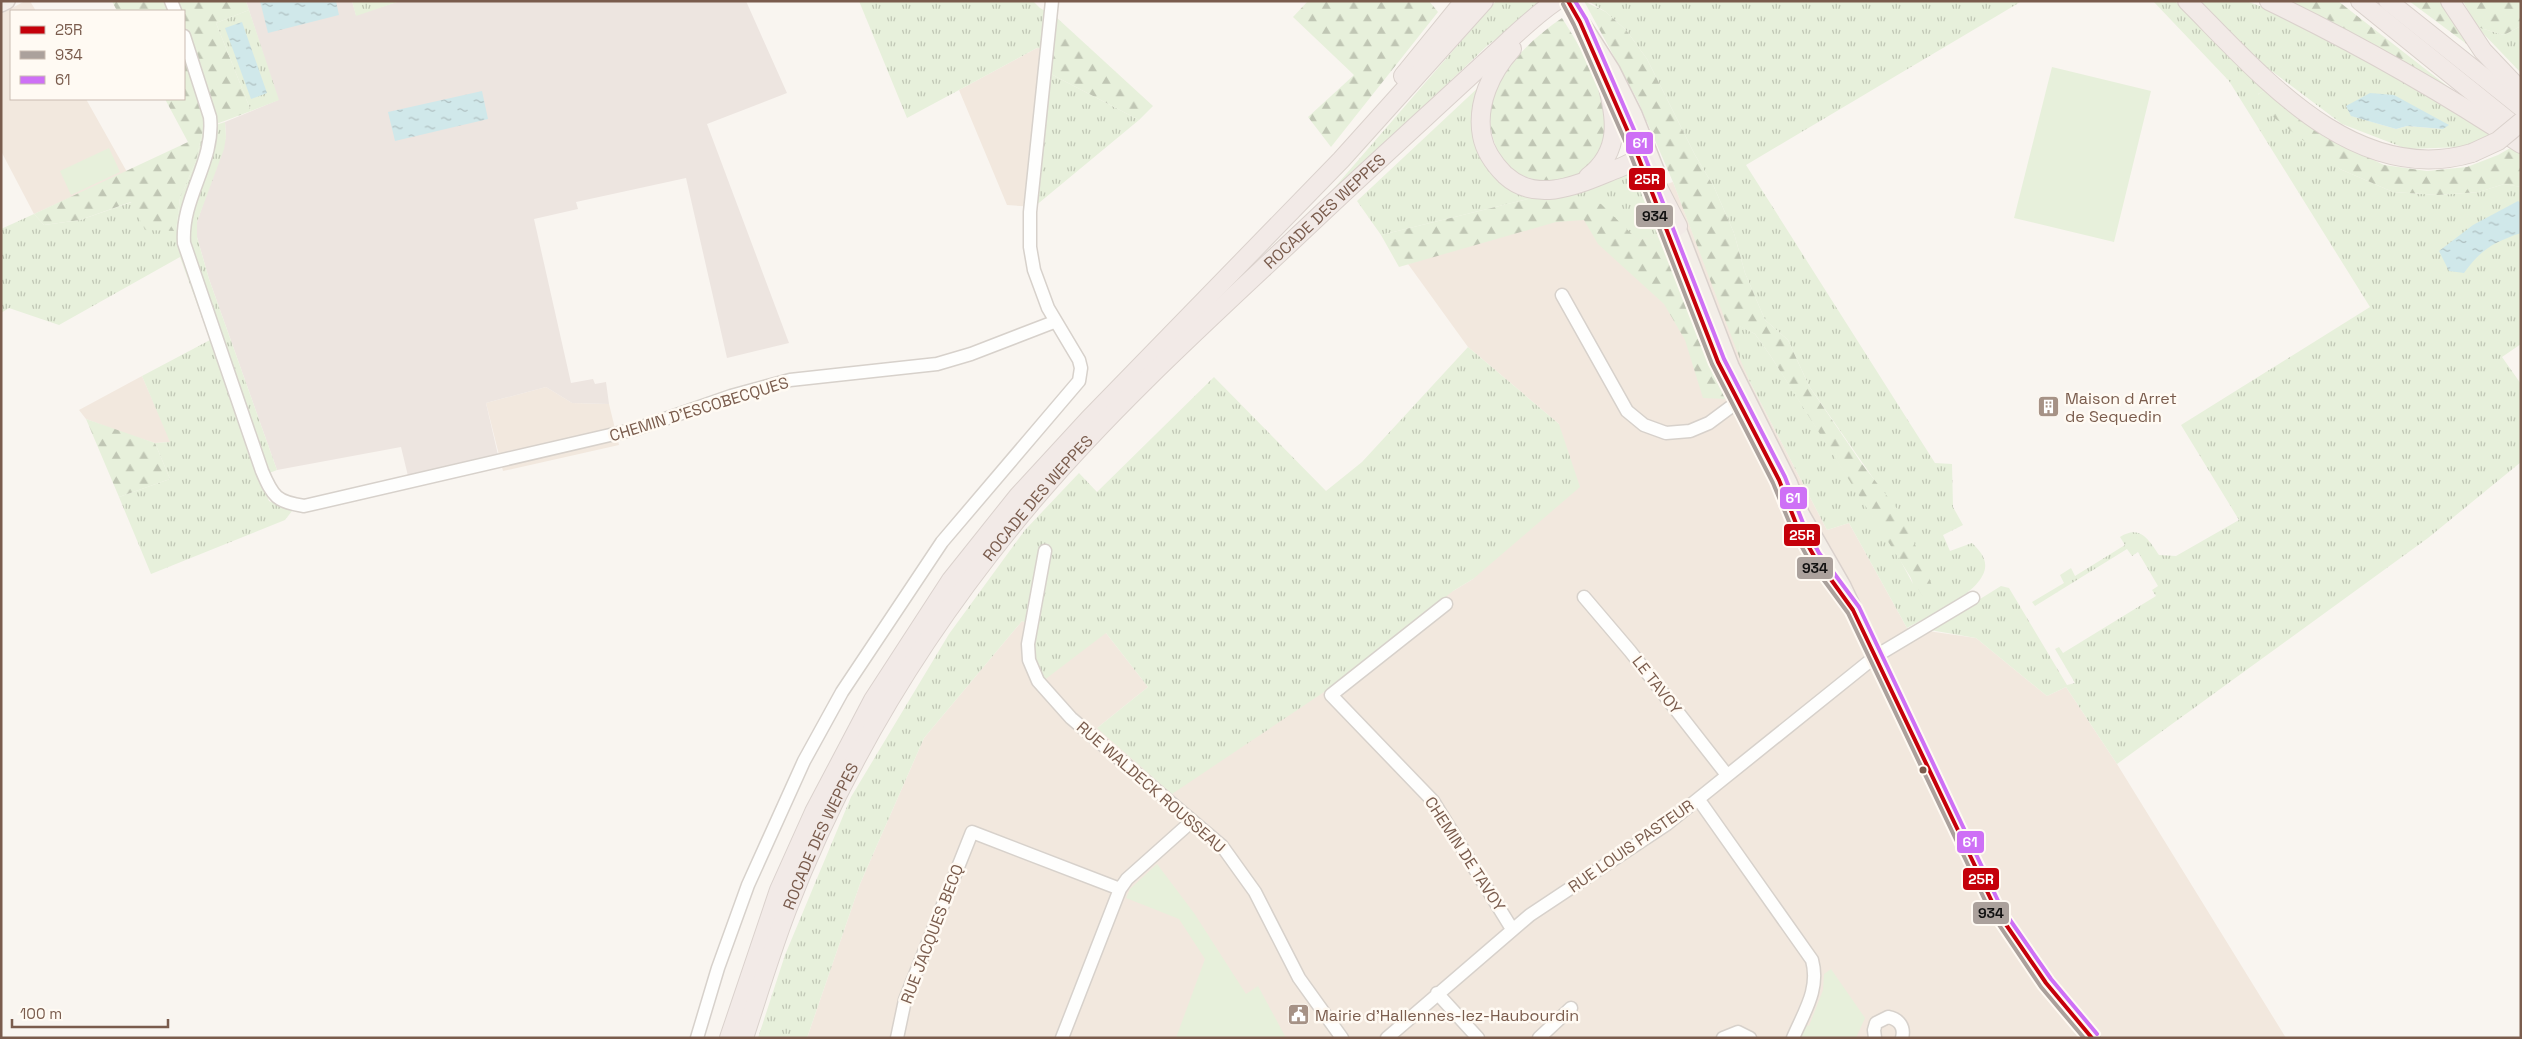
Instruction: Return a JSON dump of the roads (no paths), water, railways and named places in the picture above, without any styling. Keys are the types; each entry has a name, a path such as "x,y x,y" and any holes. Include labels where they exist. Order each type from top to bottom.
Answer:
{"highway":[{"path":"1289,213 1464,1"},
{"path":"1289,213 1341,160 1484,1"},
{"name":"ROCADE DES WEPPES","path":"744,1038 787,910 808,859 856,759 890,699 925,644 985,560 1061,469 1126,401 1360,177 1519,30 1556,1"},
{"path":"1563,1 1511,50 1495,72 1482,105 1481,129 1486,149 1507,177 1520,185 1545,191 1574,185 1640,160 1646,162 1676,232"},
{"path":"2186,1 2283,95 2335,132 2368,147 2408,158 2444,159 2472,153 2498,141 2521,122"},
{"path":"2268,1 2338,35 2406,72 2521,144"},
{"path":"2350,1 2416,47"},
{"path":"2360,1 2521,131"},
{"path":"2388,1 2521,107"},
{"path":"2450,1 2483,51 2521,91"},
{"path":"1574,185 1599,167 1608,153 1614,134 1614,113 1606,80"},
{"name":"ROCADE DES WEPPES","path":"729,1038 779,890 814,812 873,700 918,629 967,559 1018,496 1088,420 1289,213"}],"main road":[{"path":"2,2 7,1"},
{"path":"1568,1 1580,22 1640,160"},
{"path":"1580,22 1601,50 1628,102 1676,232 1741,398 1798,526 1814,556 1853,610 1996,910 2046,983 2092,1038"}],"street":[{"path":"697,1038 718,968 748,885 804,761 842,692 942,542 1079,382 1081,368 1079,360 1054,322 1037,280 1030,247 1030,212 1052,1"},
{"name":"CHEMIN D'ESCOBECQUES","path":"185,39 210,117 212,130 208,155 186,214 184,243 262,471 278,499 304,506 594,440 648,426 732,396 790,380 937,364 971,354 1054,322"},
{"path":"1562,295 1627,410 1644,426 1666,433 1690,431 1709,422 1741,398"},
{"name":"RUE WALDECK ROUSSEAU","path":"1046,551 1028,644 1029,660 1038,681 1071,718 1222,846 1249,884 1295,970 1342,1038"},
{"name":"LE TAVOY","path":"1584,597 1630,651 1727,775"},
{"name":"RUE LOUIS PASTEUR","path":"1387,1038 1512,929 1537,910 1632,849 1699,800 1727,775 1876,656 1973,598"},
{"name":"CHEMIN DE TAVOY","path":"1446,604 1331,696 1434,801 1512,929"},
{"path":"1699,800 1812,960 1815,974 1814,988 1792,1038"},
{"path":"1062,1038 1120,889 1127,879 1192,821"},
{"name":"RUE JACQUES BECQ","path":"897,1038 905,1000 972,832 1120,889"},
{"path":"1437,993 1478,1038"},
{"path":"1539,1038 1571,1008"},
{"path":"1875,1038 1874,1030 1876,1024 1888,1017 1900,1023 1903,1029 1902,1038"},
{"path":"1723,1038 1738,1032 1750,1038"}],"water":[{"path":"260,1 336,1 339,15 268,33"},
{"path":"242,22 267,93 251,99 225,28"},
{"path":"482,91 488,119 395,141 388,112"},
{"path":"2370,93 2394,95 2449,125 2443,129 2407,126 2396,129 2351,116 2346,106"},
{"path":"2518,201 2521,203 2521,233 2488,248 2476,258 2464,273 2449,271 2439,251 2473,225"}],"place":[{"name":"Maison d Arret de Sequedin","path":"2049,407"},
{"name":"Mairie d'Hallennes-lez-Haubourdin","path":"1299,1015"}]}
